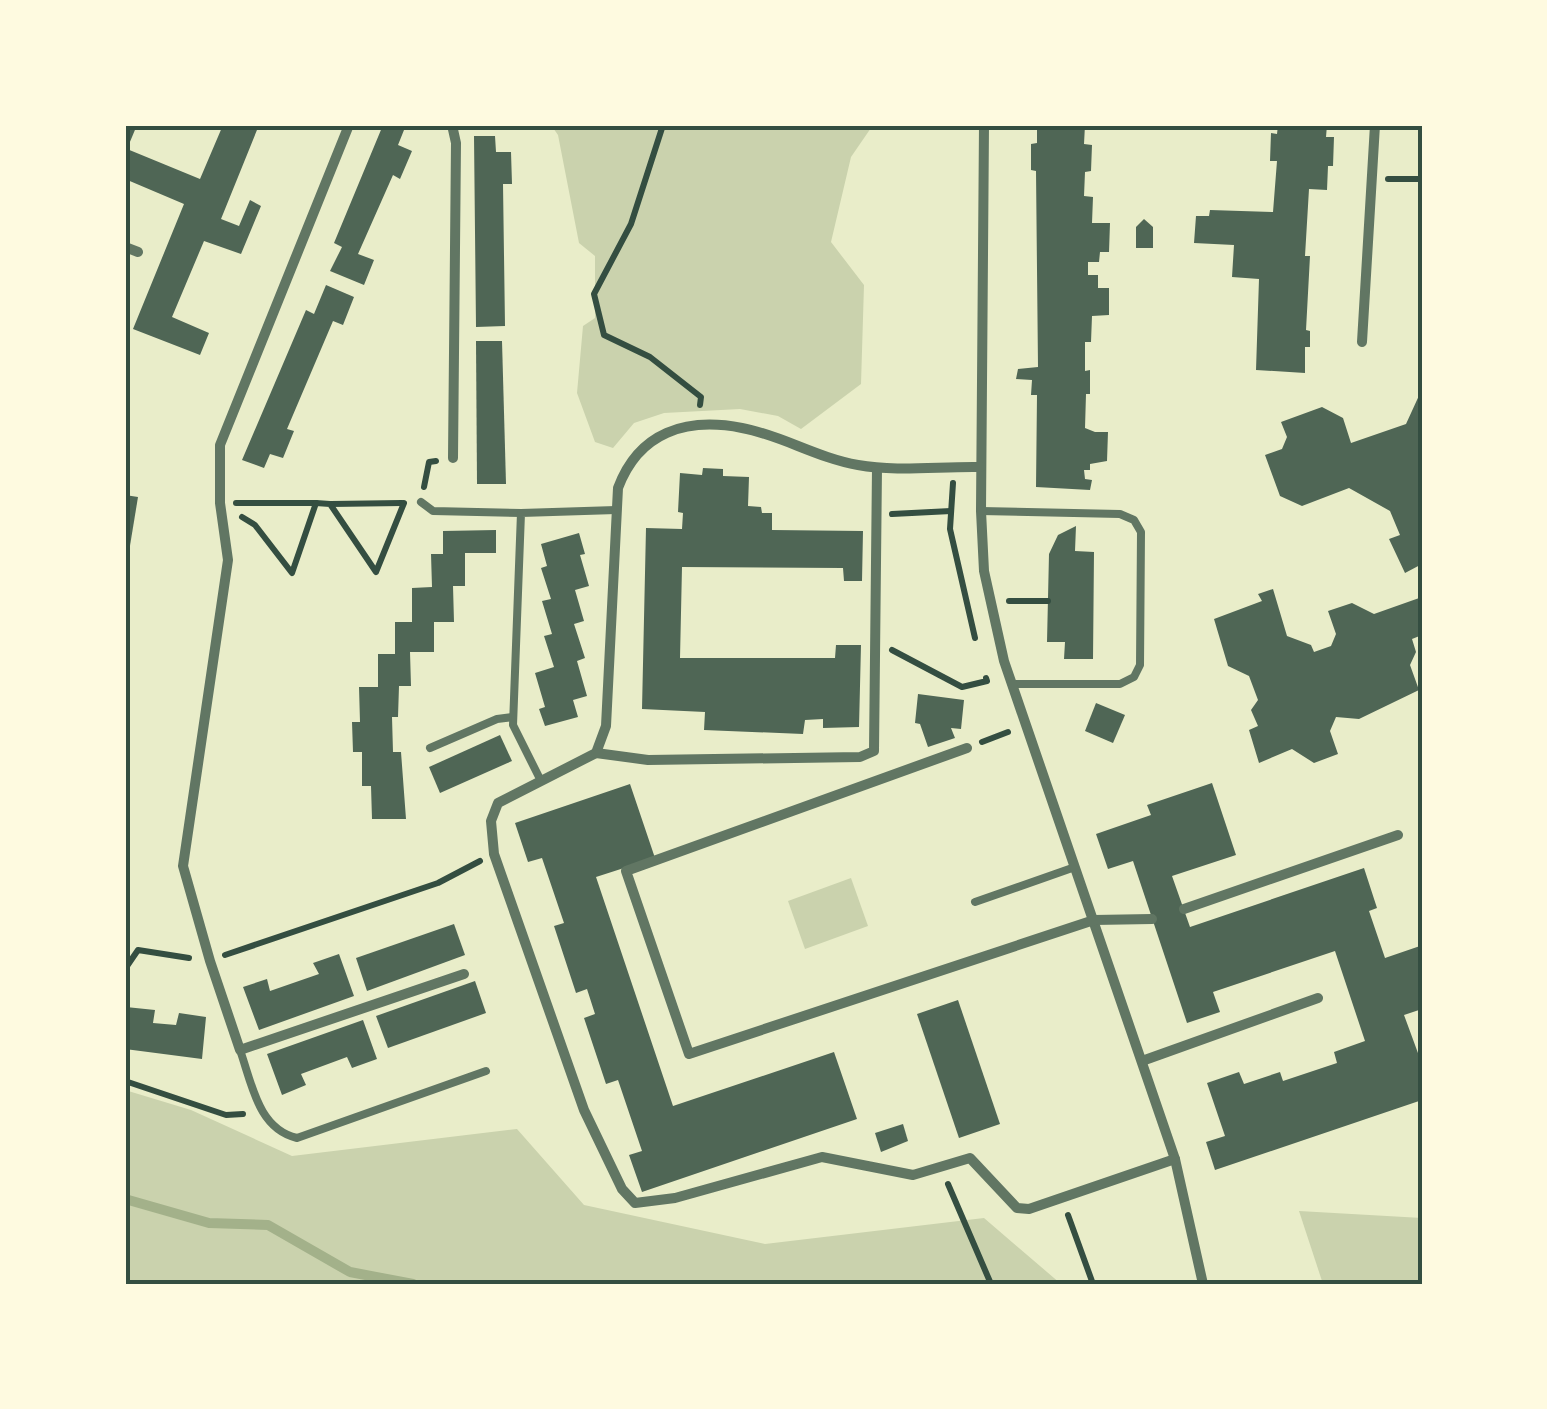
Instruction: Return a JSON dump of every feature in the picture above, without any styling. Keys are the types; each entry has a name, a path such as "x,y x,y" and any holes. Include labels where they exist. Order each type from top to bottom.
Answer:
{"street":[{"path":"348,125 220,446 220,503 228,560 183,866 240,1050 464,974"},
{"path":"452,125 456,143 453,458"},
{"path":"1362,342 1375,125"},
{"path":"985,128 980,467 989,601 1004,661 1175,1159 1203,1284"},
{"path":"125,247 138,252"},
{"path":"596,753 606,726 618,488 635,454 648,442 670,431 695,426 742,428 833,460 877,468 980,467"},
{"path":"877,468 874,751 860,757 648,760 596,753 498,804 491,821 494,854 584,1110 622,1189 636,1203 675,1198 822,1158 913,1175 970,1158 1016,1208 1029,1209 1175,1159"},
{"path":"967,748 626,872 689,1054 1094,920 1152,919"},
{"path":"1184,909 1398,835"},
{"path":"1142,1060 1318,998"}],"lane":[{"path":"421,502 433,511 616,510"},
{"path":"981,512 1120,514 1134,520 1141,532 1140,665 1134,677 1120,684 1012,684"},
{"path":"522,513 513,725 541,781"},
{"path":"430,748 497,719 513,717"},
{"path":"975,902 1076,866"},
{"path":"240,1050 262,1113 281,1134 297,1138 486,1071"}],"path":[{"path":"663,125 631,224 594,294 604,335 650,357 701,397 695,426"},
{"path":"1372,178 1422,179"},
{"path":"220,503 421,502 429,462 453,458"},
{"path":"330,504 376,572 402,502"},
{"path":"220,503 255,524 292,573 316,504"},
{"path":"876,515 951,511"},
{"path":"989,601 1048,601"},
{"path":"875,641 962,687 987,681 982,665 1004,661"},
{"path":"967,748 1026,725"},
{"path":"125,969 138,950 210,962 284,932 438,883 494,854"},
{"path":"125,1082 226,1114 262,1113"},
{"path":"940,1167 992,1284"},
{"path":"1062,1198 1094,1284"}],"green space":[{"path":"551,125 873,125 851,157 831,242 864,285 861,384 801,429 778,416 740,409 664,413 634,423 613,448 595,442 577,393 583,326 595,318 595,256 579,243 558,135"},
{"path":"851,878 868,926 805,949 788,901"},
{"path":"125,1090 191,1110 292,1156 517,1129 584,1205 765,1244 984,1218 1061,1284 125,1284"},
{"path":"1299,1211 1422,1218 1422,1284 1323,1284"}],"building":[{"path":"125,125 137,125 127,149 200,179 223,125 259,125 221,219 239,226 250,200 261,206 241,254 204,241 172,317 209,333 200,355 133,329 184,204 125,179"},
{"path":"383,125 404,130 398,145 412,151 400,179 393,175 358,254 374,260 364,285 330,271 342,247 334,243"},
{"path":"1037,125 1085,125 1084,144 1092,145 1091,171 1085,172 1084,196 1093,197 1092,223 1110,223 1109,252 1100,252 1099,262 1088,262 1088,275 1098,275 1098,288 1109,288 1109,315 1092,316 1091,342 1085,342 1090,394 1086,394 1085,428 1108,432 1107,461 1090,464 1090,470 1084,470 1085,479 1092,480 1090,490 1036,487 1037,395 1031,395 1032,380 1016,379 1018,369 1038,367 1036,171 1031,170 1031,144 1037,143"},
{"path":"1278,125 1327,125 1326,137 1334,137 1327,190 1309,189 1305,256 1310,256 1306,330 1310,331 1310,347 1305,347 1305,373 1256,370 1259,279 1232,277 1234,245 1194,243 1196,216 1209,216 1210,210 1273,212 1277,161 1270,161 1271,133 1277,134"},
{"path":"474,136 495,136 496,152 511,152 512,184 503,184 505,326 476,327"},
{"path":"1144,219 1153,227 1153,248 1136,248 1136,227"},
{"path":"326,285 354,297 343,325 333,321 287,429 294,431 283,458 270,454 264,468 242,460 306,310 314,314"},
{"path":"476,341 502,341 506,484 477,484"},
{"path":"1422,389 1422,564 1405,573 1389,539 1400,535 1390,511 1349,488 1302,506 1280,496 1265,455 1282,449 1287,437 1281,422 1322,407 1343,418 1351,443 1406,424"},
{"path":"703,468 723,469 723,476 749,477 748,506 772,513 772,530 863,531 862,581 844,581 843,568 682,567 680,658 835,658 836,645 861,645 859,727 823,728 823,719 805,720 803,734 704,730 705,712 642,709 646,528 682,529 683,513 678,512 680,473 702,475"},
{"path":"125,495 138,497 127,564 125,564"},
{"path":"1076,526 1075,551 1094,552 1093,659 1064,659 1065,642 1047,642 1049,554 1058,535"},
{"path":"496,530 496,553 465,553 465,586 453,586 454,622 434,622 434,652 410,652 411,686 399,686 398,717 392,717 393,752 401,752 406,819 372,819 371,786 362,786 362,752 353,752 352,722 360,722 359,687 378,687 378,654 395,654 395,622 412,622 412,588 432,587 431,554 443,554 443,531"},
{"path":"579,533 585,554 580,555 589,586 575,590 584,621 574,624 585,658 577,661 587,696 573,700 578,717 545,726 539,709 545,707 535,673 554,667 544,636 552,634 542,601 551,599 541,568 547,566 541,544"},
{"path":"1273,589 1287,636 1311,645 1314,652 1331,646 1336,634 1328,611 1352,603 1374,614 1422,597 1422,635 1412,639 1416,652 1410,665 1419,690 1359,719 1336,717 1330,731 1338,754 1314,763 1292,749 1259,763 1249,730 1258,726 1251,710 1258,700 1249,676 1228,666 1214,619 1262,601 1258,594"},
{"path":"918,694 964,700 961,729 951,728 955,738 928,747 920,724 915,723"},
{"path":"1096,703 1125,715 1113,743 1085,731"},
{"path":"500,735 512,761 440,793 429,767"},
{"path":"1212,783 1236,855 1172,876 1190,927 1364,868 1377,908 1369,911 1385,958 1420,946 1422,953 1422,1009 1404,1015 1422,1064 1422,1100 1215,1170 1206,1142 1225,1136 1207,1083 1239,1072 1244,1084 1280,1072 1283,1081 1337,1063 1334,1052 1365,1041 1335,951 1213,992 1220,1012 1187,1023 1133,861 1108,869 1096,834 1151,815 1147,805"},
{"path":"630,784 655,858 596,877 673,1106 834,1052 857,1119 642,1192 629,1155 642,1151 618,1080 606,1084 584,1018 595,1014 587,989 576,993 554,926 564,923 542,858 528,862 515,823"},
{"path":"454,924 465,955 367,991 356,958"},
{"path":"339,954 354,996 259,1030 243,987 267,979 270,991 319,974 313,963"},
{"path":"475,981 486,1013 388,1048 376,1016"},
{"path":"958,1000 1000,1124 959,1138 917,1014"},
{"path":"126,1007 155,1010 153,1023 176,1025 179,1013 206,1017 202,1059 125,1049"},
{"path":"363,1020 377,1059 352,1068 347,1057 301,1074 306,1085 282,1095 267,1054"},
{"path":"903,1124 908,1141 881,1152 875,1133"}],"waterway":[{"path":"125,1199 209,1223 268,1225 350,1272 413,1284"}]}
